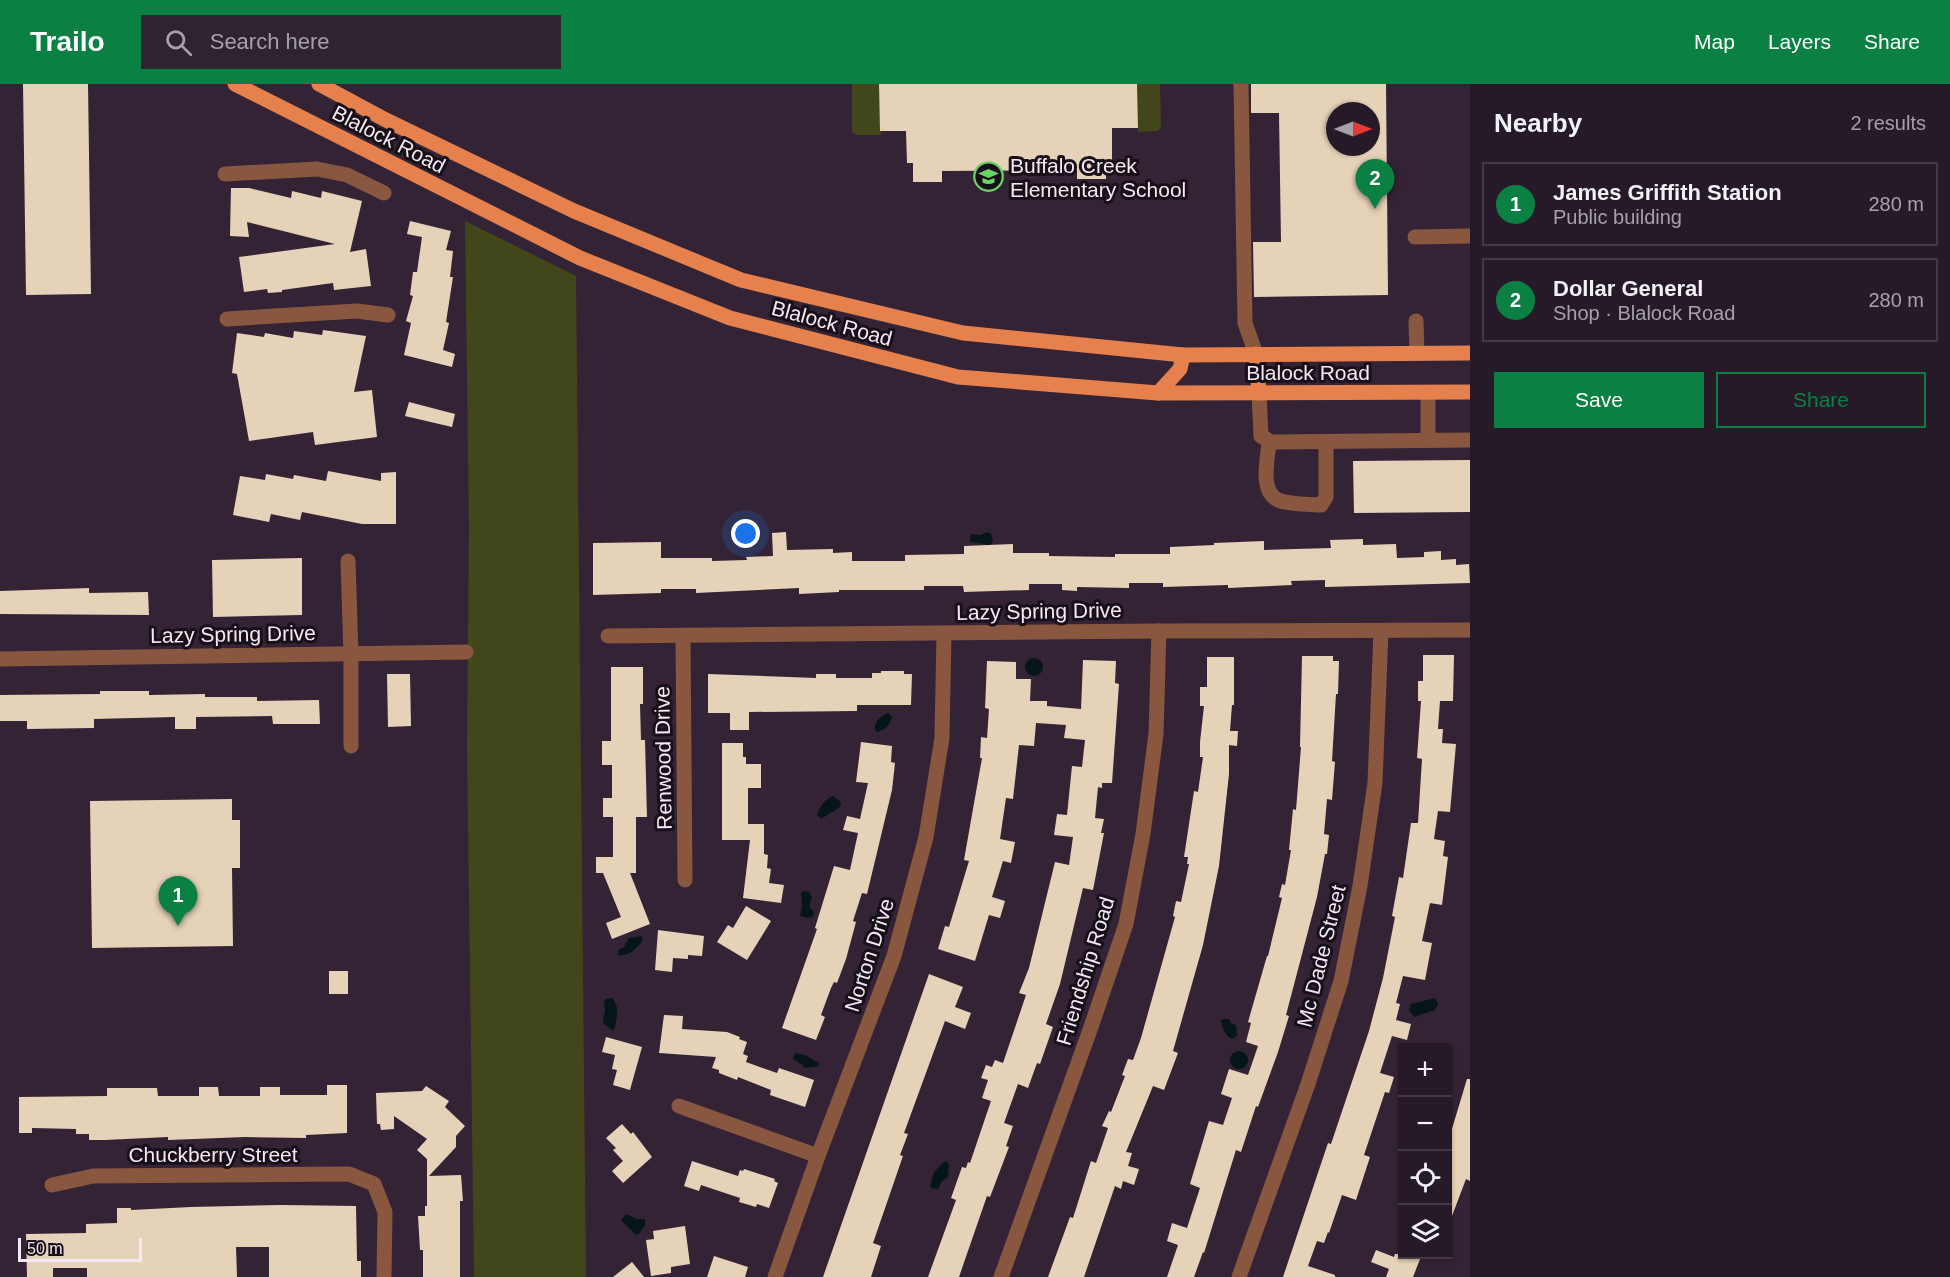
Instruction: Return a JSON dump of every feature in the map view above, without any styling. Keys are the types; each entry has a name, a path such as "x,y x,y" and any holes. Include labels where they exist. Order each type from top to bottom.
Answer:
{"main road":[{"name":"Blalock Road","path":"235,84 580,258 730,318 958,377 1158,393 1470,393"},
{"name":"Blalock Road","path":"319,84 384,119 574,211 741,280 963,333 1183,355 1470,353"},
{"path":"1256,354 1259,393"},
{"path":"1158,393 1180,369 1183,355"}],"street":[{"path":"1241,84 1245,323 1256,354"},
{"path":"225,174 317,169 347,175 384,193"},
{"path":"1416,237 1470,236"},
{"path":"227,319 357,311 388,315"},
{"path":"1416,321 1417,353"},
{"path":"1259,393 1261,436 1269,441 1470,440"},
{"path":"1428,393 1428,440"},
{"path":"1269,441 1266,478 1273,496 1282,501 1321,505 1326,497 1326,442"},
{"path":"348,561 351,746"},
{"name":"Lazy Spring Drive","path":"608,636 1470,630"},
{"name":"Friendship Road","path":"1001,1277 1126,924 1143,834 1156,734 1158,631"},
{"name":"Mc Dade Street","path":"1239,1277 1308,1084 1341,981 1360,886 1375,783 1381,631"},
{"name":"Norton Drive","path":"775,1277 894,956 926,837 942,738 944,633"},
{"name":"Renwood Drive","path":"683,636 685,880"},
{"name":"Lazy Spring Drive","path":"0,659 466,652"},
{"path":"678,1106 818,1156"},
{"name":"Chuckberry Street","path":"52,1185 93,1176 349,1174 374,1184 385,1212 384,1277"}],"green space":[{"path":"852,84 879,84 881,135 857,135 852,132"},
{"path":"1137,84 1160,84 1161,127 1158,131 1138,132"},
{"path":"465,221 576,276 586,1277 474,1277 467,746 469,528"}],"shaded area":[{"path":"987,532 993,539 991,546 985,549 985,544 970,542 971,534 980,535"},
{"path":"1034,658 1040,661 1043,667 1040,673 1034,676 1028,673 1025,667 1028,661"},
{"path":"888,713 892,717 890,723 884,729 876,732 876,723"},
{"path":"833,796 841,802 840,807 821,819 817,815 819,809"},
{"path":"809,892 812,898 809,906 814,912 813,916 808,918 800,916 801,893"},
{"path":"642,936 642,942 629,954 618,955 618,950 624,947 629,938"},
{"path":"612,998 615,1001 617,1013 612,1030 603,1023 604,1001"},
{"path":"1435,998 1438,1004 1435,1010 1414,1017 1409,1010 1411,1004"},
{"path":"1229,1019 1232,1024 1236,1025 1237,1036 1232,1039 1227,1036 1223,1028 1221,1020"},
{"path":"1239,1051 1245,1054 1248,1060 1245,1066 1239,1069 1233,1066 1230,1060 1233,1054"},
{"path":"795,1053 805,1055 819,1063 819,1066 804,1068 793,1059"},
{"path":"945,1161 949,1164 948,1177 942,1181 938,1189 931,1188 934,1172"},
{"path":"626,1214 637,1219 645,1219 645,1225 639,1234 636,1235 621,1220"}],"building":[{"path":"23,84 88,84 91,294 26,295"},
{"path":"879,84 1137,84 1138,128 1112,128 1112,160 1106,160 1106,179 1077,179 1077,170 942,171 942,182 913,182 913,163 907,163 906,131 880,131"},
{"path":"1251,84 1386,84 1388,295 1254,297 1253,242 1281,242 1279,113 1251,113"},
{"path":"231,188 249,188 291,198 292,191 321,198 322,191 362,201 350,252 366,249 371,286 334,290 333,283 282,290 282,292 268,293 267,289 244,292 239,257 335,244 247,222 249,237 230,236"},
{"path":"410,221 451,231 446,250 453,251 450,277 453,277 446,322 449,323 443,350 455,354 452,367 404,355 411,323 406,321 413,296 410,295 413,272 417,272 422,237 407,234"},
{"path":"323,330 366,336 354,392 372,390 377,437 315,445 313,432 249,441 237,374 232,373 237,333 264,337 265,333 293,338 294,331 322,335"},
{"path":"409,402 455,414 452,427 405,416"},
{"path":"1470,460 1470,512 1354,513 1353,461"},
{"path":"328,471 381,481 381,473 396,472 396,524 362,524 302,512 300,520 271,514 269,522 233,515 240,476 265,480 266,474 293,479 294,475 326,481"},
{"path":"786,532 787,550 833,549 833,553 852,552 852,561 905,561 905,555 964,554 964,546 1013,544 1013,553 1115,557 1115,554 1170,554 1170,547 1214,545 1214,543 1264,541 1264,550 1331,548 1330,540 1363,539 1363,545 1396,544 1397,558 1424,557 1424,552 1441,551 1441,560 1456,559 1456,565 1469,564 1470,583 1325,587 1325,580 1291,581 1292,585 1228,588 1228,585 1163,587 1163,583 1129,583 1129,588 1077,587 1077,591 1062,590 1062,584 1029,584 1029,590 964,592 963,586 924,586 924,590 839,590 839,592 799,594 799,588 696,593 696,589 661,589 661,593 593,595 593,543 661,542 661,558 712,558 712,561 747,560 746,557 773,556 772,533"},
{"path":"302,558 302,615 213,617 212,560"},
{"path":"89,588 89,593 148,592 149,615 0,614 0,591"},
{"path":"1423,655 1454,655 1453,701 1440,701 1438,729 1443,729 1442,743 1456,744 1450,812 1438,811 1434,839 1445,841 1443,856 1448,857 1442,905 1430,903 1422,941 1432,943 1425,980 1403,976 1396,1003 1400,1004 1396,1020 1411,1024 1407,1040 1392,1036 1380,1073 1394,1077 1389,1093 1385,1092 1364,1155 1370,1157 1356,1200 1342,1195 1329,1233 1324,1243 1317,1241 1308,1266 1335,1275 1335,1277 1283,1277 1369,1031 1383,978 1395,917 1392,916 1399,877 1403,878 1411,823 1418,823 1422,759 1417,758 1421,701 1418,701 1418,681 1423,681"},
{"path":"1302,656 1333,656 1333,661 1339,661 1332,761 1335,762 1332,800 1327,799 1324,834 1329,835 1327,854 1325,854 1317,897 1286,1015 1289,1016 1278,1052 1258,1107 1256,1106 1241,1152 1236,1150 1204,1253 1194,1277 1167,1277 1178,1245 1167,1241 1172,1223 1187,1228 1200,1188 1190,1184 1209,1121 1223,1125 1232,1098 1221,1094 1229,1069 1248,1075 1258,1046 1246,1042 1251,1023 1248,1022 1268,956 1291,850 1289,850 1293,809 1296,810 1301,747"},
{"path":"1207,657 1234,657 1234,705 1232,705 1230,731 1238,731 1237,746 1229,745 1229,774 1219,866 1203,945 1173,1051 1178,1053 1164,1090 1153,1086 1126,1152 1132,1153 1128,1166 1139,1169 1134,1185 1123,1181 1121,1189 1115,1186 1084,1277 1048,1277 1070,1217 1073,1218 1091,1161 1096,1163 1108,1128 1102,1126 1109,1111 1111,1112 1125,1076 1122,1075 1128,1059 1133,1060 1141,1038 1175,917 1173,916 1176,901 1181,902 1189,864 1187,864 1188,857 1184,857 1194,791 1198,792 1203,757 1200,757 1200,742 1204,706 1200,706 1200,687 1207,687"},
{"path":"1083,660 1116,661 1115,683 1119,684 1112,783 1102,783 1102,788 1098,787 1095,818 1104,819 1101,833 1104,833 1093,890 1083,888 1060,984 1046,1024 1053,1027 1040,1064 1037,1063 1028,1088 1018,1084 1004,1123 1013,1126 1006,1146 1009,1147 990,1197 987,1196 959,1277 928,1277 956,1200 951,1198 962,1167 966,1168 968,1162 970,1163 991,1101 982,1098 988,1080 981,1078 986,1065 992,1067 995,1060 1003,1063 1026,995 1019,993 1029,968 1055,862 1069,865 1073,837 1054,835 1057,814 1067,815 1072,766 1082,767 1085,740 1064,738 1066,725 1036,723 1034,746 1019,745 1013,799 1006,798 1000,839 1015,842 1011,863 1003,861 992,897 1005,901 1000,918 989,915 975,961 938,949 945,926 949,927 969,861 964,860 982,758 980,758 981,737 987,738 989,709 985,708 987,661 1016,662 1016,679 1031,679 1030,701 1047,701 1047,706 1081,709"},
{"path":"611,667 643,667 643,704 640,704 641,740 645,740 647,817 636,817 636,873 630,873 650,924 612,939 606,923 621,917 603,873 596,873 596,857 613,857 613,817 603,817 603,798 612,798 612,765 602,765 602,741 611,741"},
{"path":"881,671 904,671 904,674 912,674 911,705 857,705 857,711 749,712 749,730 730,730 730,713 708,713 708,674 816,678 816,674 836,674 836,678 872,678 872,673 881,673"},
{"path":"387,674 410,674 411,726 388,727"},
{"path":"100,691 149,691 149,695 205,694 205,697 257,697 257,701 319,700 320,724 273,724 272,716 196,717 196,729 175,729 175,717 94,719 94,728 27,729 27,721 0,721 0,695 100,694"},
{"path":"861,742 892,746 891,762 895,763 892,790 867,894 862,893 853,921 856,922 846,959 837,983 834,982 831,988 821,1015 825,1017 816,1040 782,1028 817,929 815,928 834,866 850,870 858,833 843,830 847,816 860,819 868,783 856,782"},
{"path":"722,743 743,743 743,757 746,757 746,764 761,764 761,788 748,788 748,824 764,824 764,854 768,855 767,868 771,869 769,883 784,885 781,903 743,898 750,840 722,840"},
{"path":"232,799 232,820 240,820 240,868 232,868 233,946 92,948 90,801"},
{"path":"746,906 771,921 747,960 717,942 728,925 733,928"},
{"path":"658,930 704,936 702,956 688,955 688,959 673,958 672,972 655,970"},
{"path":"329,971 348,971 348,994 329,994"},
{"path":"929,974 963,987 955,1007 971,1013 965,1029 945,1021 904,1133 908,1134 900,1155 903,1156 873,1243 881,1246 871,1277 823,1277"},
{"path":"664,1015 683,1016 682,1029 727,1032 740,1037 739,1039 747,1042 743,1054 748,1056 746,1062 777,1073 779,1068 814,1080 805,1107 770,1095 771,1090 738,1077 737,1080 719,1073 719,1070 712,1068 716,1057 659,1053"},
{"path":"606,1037 642,1047 630,1090 613,1085 617,1070 612,1069 615,1055 602,1052"},
{"path":"1467,1079 1470,1079 1470,1181 1466,1179 1452,1216 1452,1151 1452,1129"},
{"path":"327,1085 347,1085 347,1133 306,1135 306,1138 245,1137 168,1140 168,1137 89,1140 89,1134 76,1134 76,1129 32,1128 32,1133 19,1133 19,1097 107,1096 107,1088 157,1088 158,1096 199,1096 199,1087 218,1087 219,1096 260,1096 260,1087 280,1087 280,1095 327,1095"},
{"path":"426,1086 449,1101 445,1107 465,1126 456,1136 456,1147 429,1176 461,1175 463,1201 460,1201 460,1277 423,1277 423,1250 420,1250 418,1216 425,1216 425,1206 427,1206 427,1159 417,1150 427,1139 394,1116 394,1129 381,1130 380,1124 377,1124 376,1093 422,1091"},
{"path":"622,1124 631,1134 633,1132 652,1157 623,1183 612,1171 623,1161 613,1150 616,1148 606,1138"},
{"path":"692,1161 738,1176 740,1170 744,1169 775,1179 774,1181 778,1183 769,1208 739,1202 740,1198 701,1185 699,1191 684,1186"},
{"path":"282,1205 356,1206 357,1261 361,1261 361,1277 269,1277 269,1247 236,1247 237,1277 87,1277 87,1268 53,1268 53,1277 27,1277 26,1234 86,1233 86,1224 117,1223 117,1208 131,1208 131,1210"},
{"path":"685,1226 690,1264 671,1267 671,1273 651,1276 646,1240 654,1239 653,1231"},
{"path":"1376,1250 1394,1257 1398,1254 1398,1259 1420,1259 1413,1277 1386,1277 1389,1269 1371,1262"},
{"path":"714,1256 748,1267 745,1277 707,1277"},
{"path":"632,1262 644,1277 613,1277"}],"place":[{"name":"Buffalo Creek Elementary School","path":"989,177"},
{"name":"Dollar General","path":"1375,209"},
{"name":"James Griffith Station","path":"178,926"}]}
